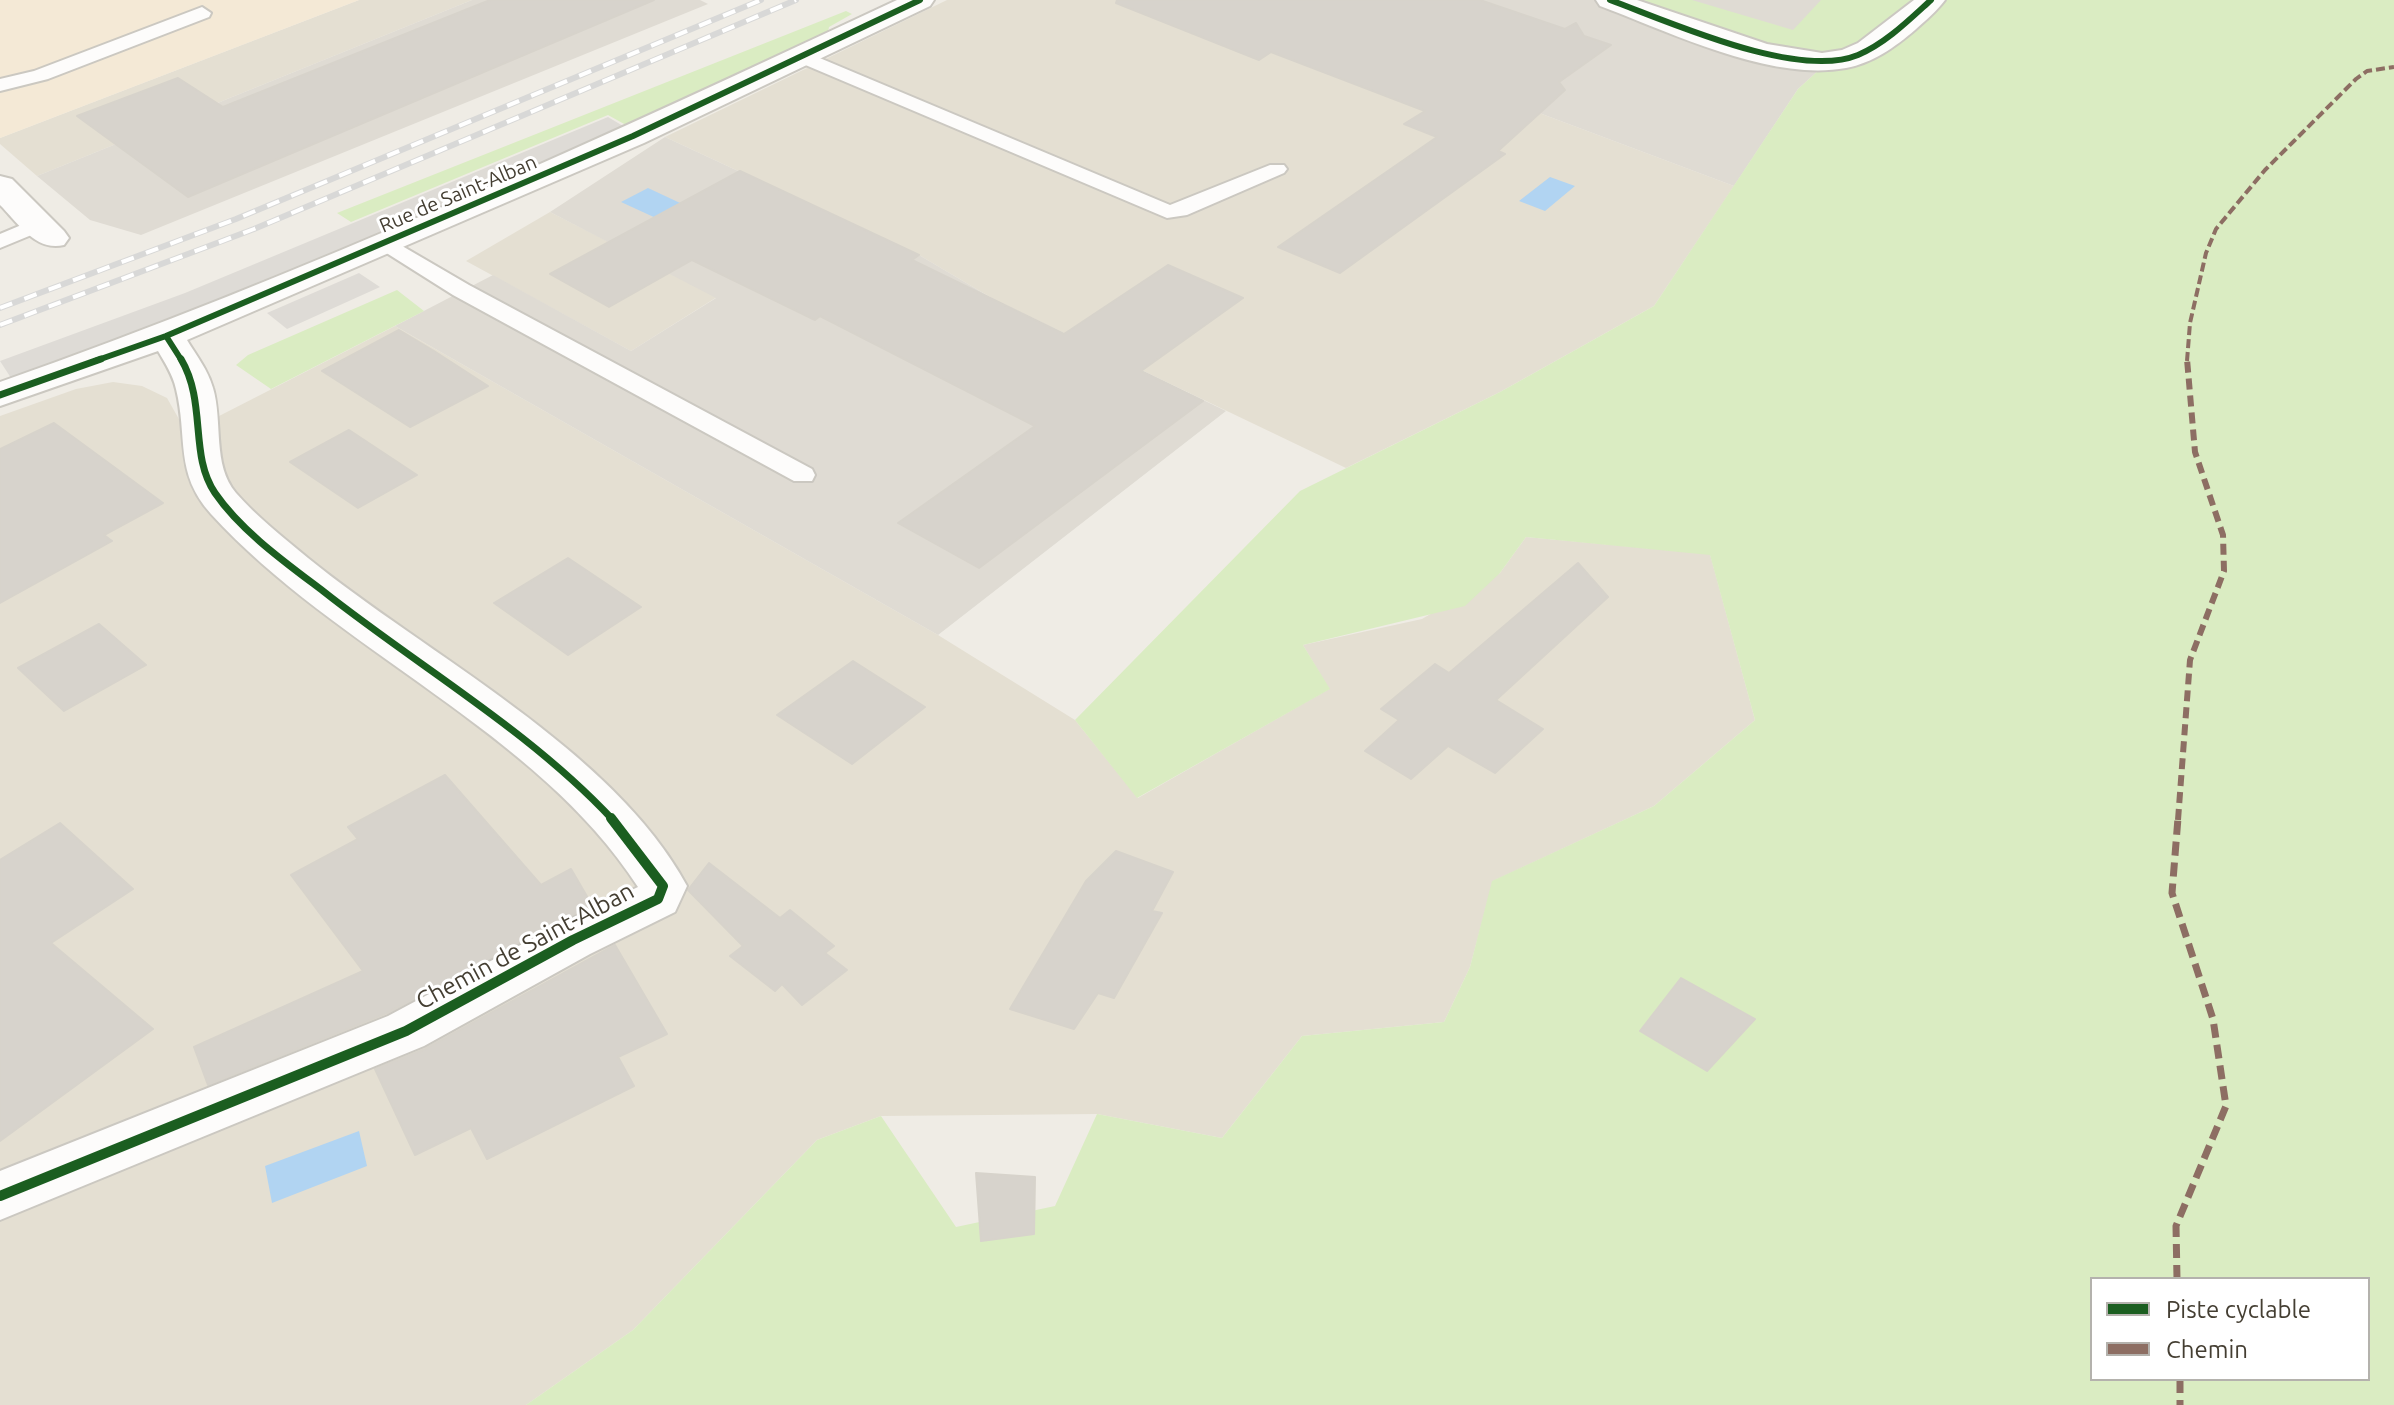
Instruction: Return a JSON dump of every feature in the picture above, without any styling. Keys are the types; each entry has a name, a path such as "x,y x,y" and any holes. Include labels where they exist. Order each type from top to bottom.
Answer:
{"street":[{"name":"Rue de Saint-Alban","path":"0,395 166,336 633,136 920,0"},
{"path":"1610,0 1783,59 1816,62 1846,59 1870,49 1931,0"},
{"path":"0,186 45,231"},
{"name":"Chemin de Saint-Alban","path":"0,1196 406,1031 573,940 658,899 663,886 615,818 521,737 315,587 222,502 205,476 199,452 195,389 166,336"}],"lane":[{"path":"3,81 41,75 202,13"},
{"path":"803,57 1167,212 1180,211 1277,169"},
{"path":"0,242 45,231"},
{"path":"385,242 461,290 803,475"}],"shaded area":[{"path":"0,0 359,0 0,138"},
{"path":"359,0 472,0 37,176 0,144 0,138"},
{"path":"472,0 700,0 708,4 141,235 90,220 37,176"},
{"path":"947,0 1238,0 1734,186 1654,306 1500,392 1346,468 995,300 919,255 665,137"},
{"path":"1238,0 1876,0 1820,69 1798,89 1734,186"},
{"path":"608,117 628,129 200,310 11,378 0,361 185,293"},
{"path":"665,137 919,255 995,300 1226,411 938,635 395,326 493,275 631,351 716,298 550,212"},
{"path":"550,212 717,297 631,351 466,261"},
{"path":"359,273 380,287 287,329 267,313"},
{"path":"395,326 938,635 1075,720 1138,798 1329,689 1303,645 1422,619 1500,573 1526,537 1710,554 1755,720 1654,806 1493,881 1470,967 1444,1022 1302,1036 1222,1138 1097,1114 881,1116 817,1140 633,1330 526,1405 0,1405 0,416 76,389 113,382 142,386 167,398 180,421 182,435"}],"green space":[{"path":"1643,0 1692,0 1793,30 1821,0 1913,0 1869,42 1836,52 1809,53 1752,42"},
{"path":"1944,0 2394,0 2394,1405 526,1405 633,1330 817,1140 881,1116 956,1227 1055,1206 1097,1114 1222,1138 1302,1036 1444,1022 1470,967 1492,881 1654,806 1755,720 1710,555 1526,537 1500,573 1465,606 1303,645 1330,689 1137,798 1075,720 1300,491 1500,392 1654,306 1798,89 1820,69"},
{"path":"846,11 852,14 829,27 828,32 646,121 626,125 608,115 351,222 337,213"},
{"path":"397,290 424,311 271,389 236,365 248,355"}],"water":[{"path":"1550,177 1575,186 1545,211 1519,201"},
{"path":"648,188 693,209 658,219 621,202"},
{"path":"359,1131 367,1166 272,1203 265,1166"}],"building":[{"path":"490,0 654,0 188,197 77,116 178,78 223,107"},
{"path":"1117,0 1480,0 1565,29 1576,23 1584,36 1611,45 1559,82 1565,90 1498,151 1505,154 1340,273 1278,247 1437,137 1404,124 1425,111 1271,52 1259,60 1116,3"},
{"path":"740,171 919,255 912,260 1064,334 1168,265 1243,298 1141,371 1203,401 979,568 898,523 1035,426 820,316 815,320 692,260 609,307 550,274"},
{"path":"399,330 488,386 410,427 322,371"},
{"path":"54,423 163,503 104,535 112,541 0,603 0,449"},
{"path":"349,430 417,475 358,508 290,462"},
{"path":"568,558 641,607 568,655 494,603"},
{"path":"1578,563 1608,597 1496,700 1543,729 1495,773 1448,746 1411,779 1365,751 1399,720 1381,709 1435,664 1449,673"},
{"path":"99,624 146,665 64,711 18,668"},
{"path":"853,661 925,707 852,764 777,715"},
{"path":"445,775 541,885 571,869 592,905 387,1013 208,1085 194,1047 363,971 291,875 358,839 348,827"},
{"path":"60,823 133,889 51,943 153,1029 0,1141 0,860"},
{"path":"1116,851 1173,872 1152,911 1162,913 1114,998 1098,993 1074,1029 1010,1009 1086,881"},
{"path":"709,863 780,918 790,910 834,946 825,953 847,970 802,1005 782,984 775,991 730,956 743,946 688,890"},
{"path":"615,945 667,1034 618,1057 634,1086 487,1159 471,1128 415,1155 375,1069 425,1049"},
{"path":"1681,978 1755,1019 1707,1071 1640,1031"},
{"path":"976,1173 1035,1177 1034,1234 981,1241"}],"railway":[{"path":"0,308 236,219 761,0"},
{"path":"0,325 254,229 796,0"}],"marked path":[{"path":"2177,1277 2176,1226 2226,1106 2213,1019 2172,893 2190,660 2224,571 2223,535 2195,452 2187,363 2190,323 2206,253 2216,229 2265,170 2356,79 2367,71 2394,67"},
{"path":"2180,1381 2180,1405"}],"cycle path":[{"path":"0,395 166,336 633,136 920,0"},
{"path":"1610,0 1728,43 1793,59 1822,62 1846,59 1869,49 1931,0"},
{"path":"0,1196 406,1031 573,940 658,899 663,886 622,830 573,780 309,580 224,504 207,478 203,464 193,382 166,336"}]}
